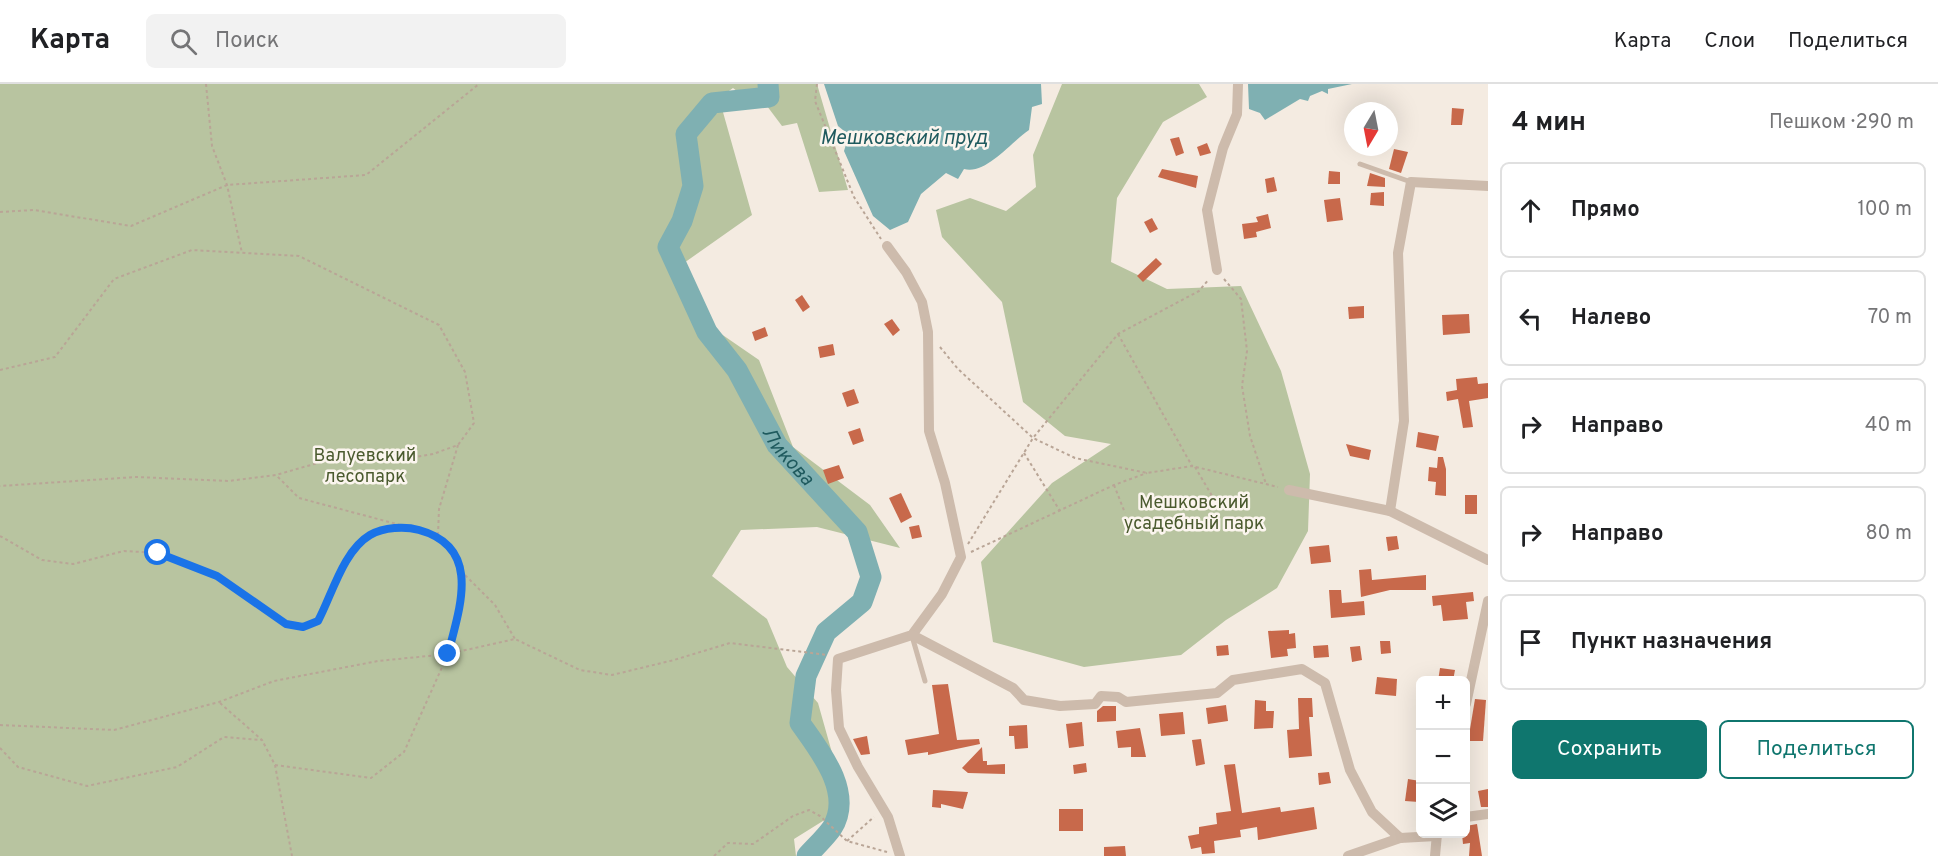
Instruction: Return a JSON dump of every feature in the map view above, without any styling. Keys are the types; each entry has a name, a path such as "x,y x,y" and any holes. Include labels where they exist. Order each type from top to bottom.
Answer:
{"street":[{"path":"1216,270 1207,210 1223,148 1237,114 1238,84"},
{"path":"1390,511 1404,421 1398,253 1410,182 1488,186"},
{"path":"887,246 906,272 922,302 928,332 929,430 945,483 961,556 942,594 912,634 838,659 836,690 839,728 883,810 900,856"},
{"path":"1289,490 1390,511 1488,560"},
{"path":"1470,685 1488,601"},
{"path":"912,634 1013,688 1024,700 1060,706 1095,704 1101,696 1118,697 1126,702 1217,693 1233,680 1302,669 1325,683 1350,770 1372,812 1400,838"},
{"path":"1470,816 1488,814"},
{"path":"1348,856 1400,838 1416,837"},
{"path":"1435,856 1437,838"}],"lane":[{"path":"1360,164 1410,182"},
{"path":"912,634 926,681"}],"path":[{"path":"206,84 212,146 227,184 243,253"},
{"path":"0,212 34,210 131,226 227,184 366,175 479,84"},
{"path":"816,84 815,100 854,197 887,246"},
{"path":"0,370 55,357 114,279 192,250 299,256 439,325 465,372 474,423 458,445 439,509 438,535"},
{"path":"961,556 1033,438 1118,334 1199,291 1216,270 1241,299 1247,351 1242,386 1250,436 1266,484"},
{"path":"928,332 958,369 1033,438 1075,458 1147,473"},
{"path":"1118,334 1218,506"},
{"path":"0,486 136,477 228,481 276,475 349,454 386,462 433,454 458,445"},
{"path":"1024,453 1060,511"},
{"path":"961,556 1114,485 1147,473 1194,466 1289,490"},
{"path":"275,765 371,778 404,752 448,654 461,603 457,553 438,535 299,498 276,475"},
{"path":"1114,485 1125,513"},
{"path":"0,536 42,560 74,564 124,551 158,553 217,576 286,624 303,627 318,621 350,556 370,535 405,526"},
{"path":"460,569 495,605 515,639 580,670 612,675 730,643 831,655"},
{"path":"0,725 114,730 219,702 274,681 378,661 448,654 515,639"},
{"path":"219,702 262,740 275,765 292,856"},
{"path":"0,748 18,767 87,786 177,766 225,737 262,740"},
{"path":"714,856 728,843 753,844 793,816 809,810 820,816 847,841 900,856"},
{"path":"847,841 883,810"}],"green space":[{"name":"Валуевский лесопарк","path":"0,84 817,84 848,190 819,192 797,123 782,126 767,106 755,105 733,88 719,98 752,215 674,270 698,318 759,360 793,447 870,505 900,548 817,527 741,530 712,576 767,619 787,667 818,703 847,806 794,839 796,856 0,856"},
{"name":"Мешковский усадебный парк","path":"1062,84 1199,84 1207,97 1163,122 1117,198 1111,262 1167,289 1241,286 1281,371 1310,474 1308,531 1277,588 1226,620 1181,655 1084,667 993,642 981,562 1052,483 1111,444 1065,436 1023,402 1002,302 942,237 936,210 970,198 1006,211 1036,187 1033,155"}],"water":[{"name":"Мешковский пруд","path":"824,84 1041,84 1042,104 1032,107 1029,130 998,156 981,167 972,170 964,169 958,179 946,173 921,194 908,222 890,230 873,216 844,151 849,135 838,126"},
{"path":"1248,84 1352,84 1328,89 1328,94 1322,91 1310,96 1308,101 1300,99 1265,120 1260,113 1249,109"}],"building":[{"path":"1452,108 1464,109 1462,125 1451,125"},
{"path":"1179,137 1184,153 1176,156 1170,139"},
{"path":"1207,143 1211,153 1200,156 1197,147"},
{"path":"1398,150 1408,152 1401,173 1389,169 1392,156 1398,156"},
{"path":"1162,169 1198,176 1196,188 1158,177"},
{"path":"1329,171 1340,172 1340,184 1328,184"},
{"path":"1370,173 1385,178 1385,187 1367,186"},
{"path":"1274,177 1277,191 1267,193 1265,179"},
{"path":"1384,192 1384,206 1370,205 1371,193"},
{"path":"1340,198 1343,220 1327,222 1324,200"},
{"path":"1268,214 1271,228 1256,232 1257,237 1244,239 1242,224 1258,222 1256,217"},
{"path":"1152,218 1158,229 1150,233 1144,222"},
{"path":"1156,258 1162,264 1143,282 1137,276"},
{"path":"802,295 810,307 803,312 795,300"},
{"path":"1364,306 1364,318 1349,319 1348,307"},
{"path":"1469,314 1470,333 1443,335 1442,315"},
{"path":"892,319 900,330 893,336 884,324"},
{"path":"765,327 768,336 755,341 752,332"},
{"path":"833,344 835,355 820,358 818,347"},
{"path":"1477,377 1478,384 1488,383 1488,398 1469,401 1473,427 1463,428 1458,399 1447,401 1446,392 1457,390 1456,379"},
{"path":"854,389 859,403 847,407 842,393"},
{"path":"860,428 864,441 853,445 848,432"},
{"path":"1418,432 1439,436 1436,451 1416,447"},
{"path":"1346,444 1371,450 1369,460 1350,456"},
{"path":"1438,457 1443,457 1446,469 1446,496 1435,495 1436,482 1428,481 1429,467 1437,468"},
{"path":"839,465 844,478 828,484 823,470"},
{"path":"901,493 912,517 901,523 889,498"},
{"path":"1465,495 1477,495 1477,514 1465,514"},
{"path":"919,525 922,537 912,539 909,527"},
{"path":"1397,536 1399,549 1388,551 1386,537"},
{"path":"1329,545 1331,562 1311,564 1309,547"},
{"path":"1371,569 1372,580 1426,575 1426,590 1390,590 1361,597 1359,570"},
{"path":"1329,590 1341,590 1342,603 1364,601 1365,615 1331,618"},
{"path":"1473,592 1474,601 1466,602 1468,619 1443,621 1441,605 1433,606 1432,596"},
{"path":"1289,630 1289,634 1295,633 1296,648 1287,649 1288,656 1271,658 1268,631"},
{"path":"1380,641 1390,641 1391,653 1381,654"},
{"path":"1228,645 1229,655 1217,656 1216,646"},
{"path":"1328,645 1329,657 1314,658 1313,646"},
{"path":"1360,646 1362,660 1352,662 1350,647"},
{"path":"1440,668 1455,670 1454,676 1439,676"},
{"path":"1377,677 1397,679 1396,696 1375,694"},
{"path":"948,684 957,740 979,739 980,744 928,755 928,752 908,755 905,740 939,734 932,685"},
{"path":"1298,698 1312,698 1313,717 1309,717 1312,756 1289,758 1287,730 1299,729"},
{"path":"1475,699 1486,700 1483,741 1470,741"},
{"path":"1255,700 1266,701 1266,711 1274,711 1273,728 1254,729"},
{"path":"1226,705 1228,721 1208,724 1206,708"},
{"path":"1103,706 1116,706 1116,721 1097,722 1097,711"},
{"path":"1183,712 1185,734 1161,736 1159,714"},
{"path":"1082,722 1084,746 1069,748 1066,724"},
{"path":"1027,725 1028,748 1015,749 1014,736 1009,736 1009,726"},
{"path":"1140,728 1146,757 1131,757 1131,747 1118,748 1116,731"},
{"path":"867,736 870,754 861,755 853,739"},
{"path":"1201,739 1205,764 1196,766 1192,740"},
{"path":"982,747 983,761 987,761 987,765 1005,764 1005,774 968,773 962,768"},
{"path":"1086,763 1087,772 1074,774 1073,765"},
{"path":"1235,764 1242,813 1280,807 1281,812 1314,807 1317,829 1258,840 1257,827 1240,830 1241,837 1214,841 1215,853 1202,854 1201,847 1191,849 1188,836 1199,834 1199,827 1217,824 1216,813 1231,811 1224,765"},
{"path":"1329,772 1331,783 1319,785 1318,773"},
{"path":"1408,779 1416,780 1416,802 1405,801"},
{"path":"1488,789 1488,807 1481,807 1478,791"},
{"path":"933,790 968,792 963,809 941,804 941,808 932,807"},
{"path":"1059,809 1083,809 1083,831 1059,831"},
{"path":"1477,824 1482,856 1469,856 1470,843 1463,844 1462,838 1470,838 1470,825"},
{"path":"1125,846 1126,856 1104,856 1104,847"}],"waterway":[{"name":"Ликова","path":"768,84 769,97 712,103 686,134 693,186 682,221 668,247 707,332 737,370 777,445 857,532 871,577 862,602 826,632 806,676 800,723 825,759 837,787 839,801 838,815 832,828 807,856"}],"route":[{"path":"158,553 191,568 217,576 286,624 303,627 318,621 350,556 370,535 405,526 438,535 457,553 460,569 461,603 448,654"}]}
